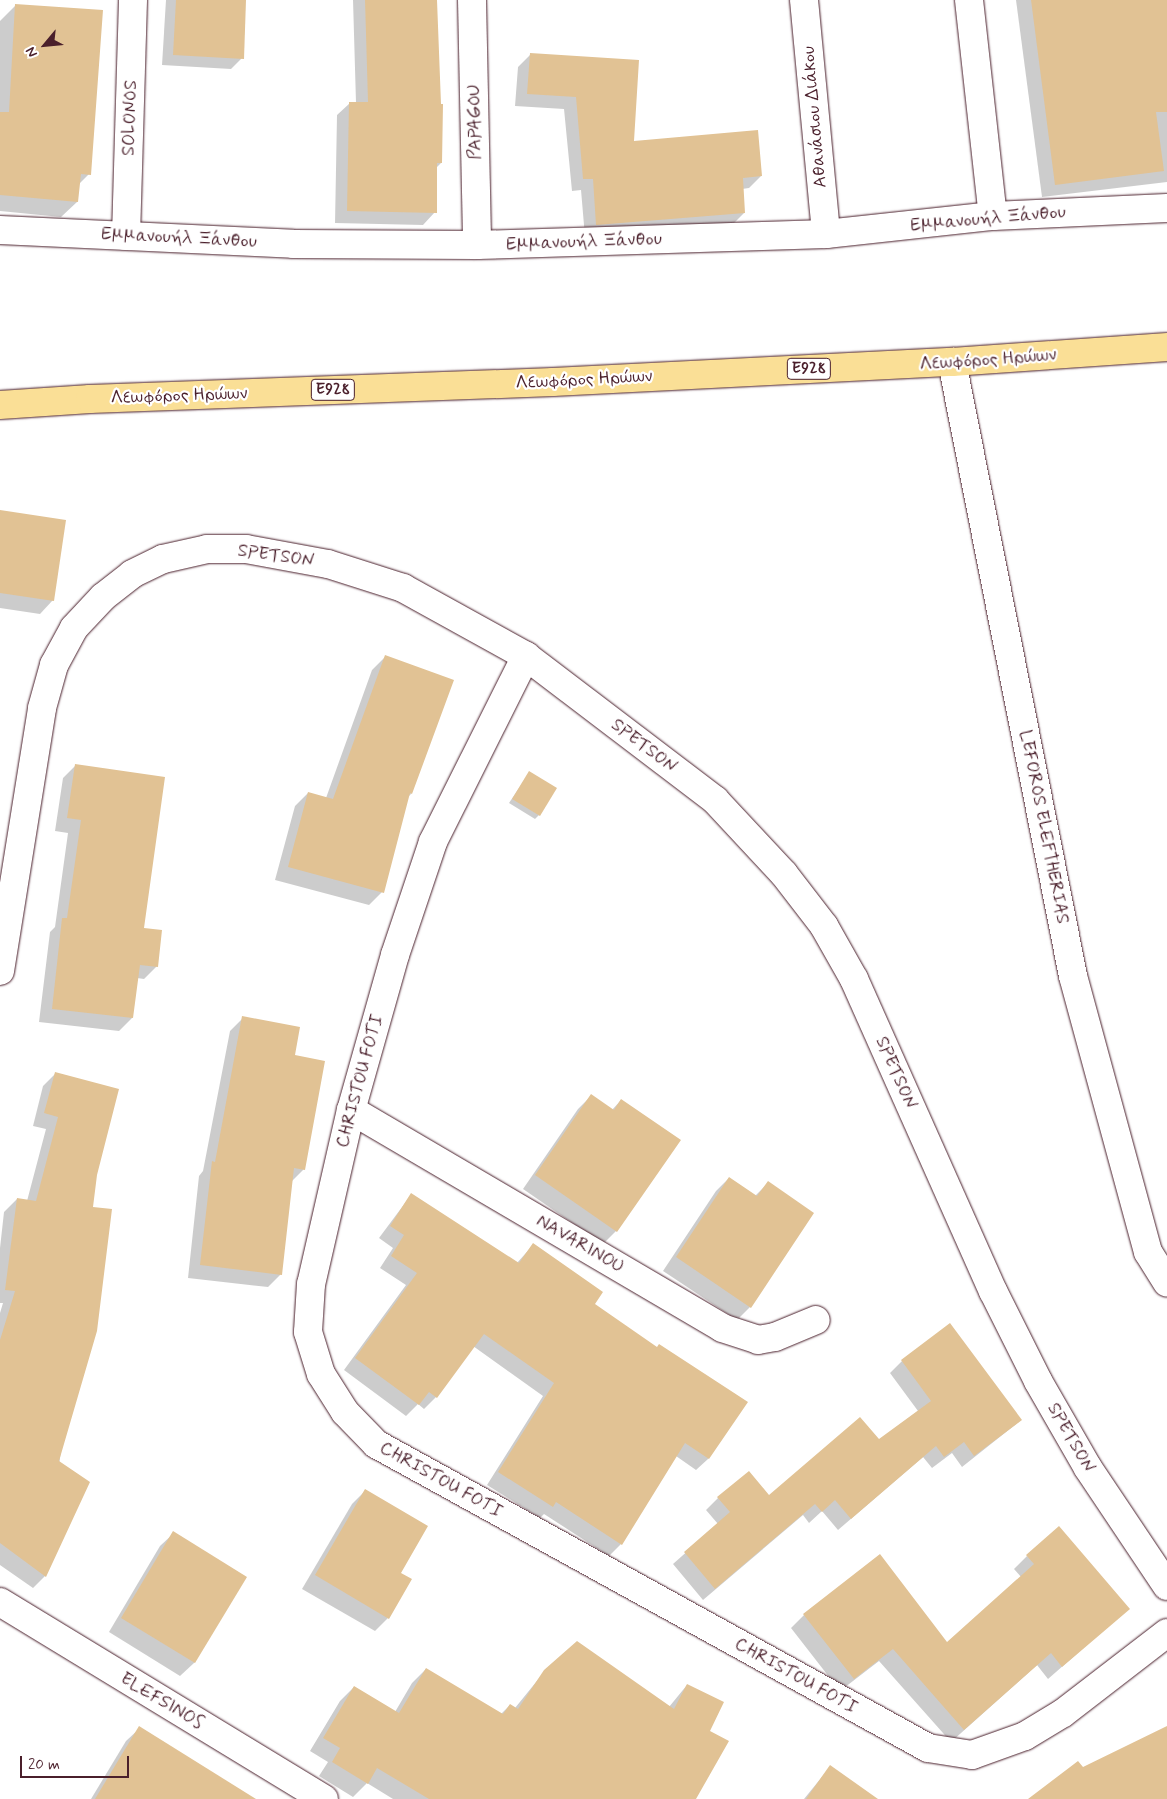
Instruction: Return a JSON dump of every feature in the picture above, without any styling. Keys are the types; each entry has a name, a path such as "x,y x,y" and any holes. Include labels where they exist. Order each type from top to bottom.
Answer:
{"main road":[{"name":"Λεωφόρος Ηρώων","path":"0,405 952,362 1167,347"}],"street":[{"name":"SOLONOS","path":"126,236 133,0"},
{"name":"PAPAGOU","path":"472,0 477,245"},
{"name":"Αθανάσιου Διάκου","path":"804,0 826,234"},
{"path":"969,0 993,216"},
{"name":"Εμμανουήλ Ξάνθου","path":"0,230 294,244 477,245 826,234 993,216 1167,208"},
{"name":"LEFOROS ELEFTHERIAS","path":"952,362 1073,976 1148,1252 1167,1282"},
{"name":"SPETSON","path":"0,971 42,708 54,665 74,628 103,597 132,574 163,559 207,549 246,549 328,564 403,588 526,656 715,800 784,874 824,926 854,979 993,1291 1038,1381 1088,1468 1167,1586"},
{"name":"CHRISTOU FOTI","path":"526,656 433,842 395,956 351,1110 311,1284 308,1332 321,1374 344,1412 376,1444 928,1748 972,1755 1025,1736 1063,1713 1167,1633"},
{"name":"NAVARINOU","path":"351,1110 722,1328 758,1340 775,1337 816,1320"},
{"name":"ELEFSINOS","path":"0,1602 324,1799"}],"building":[{"path":"176,0 246,0 244,59 173,55"},
{"path":"365,0 437,0 441,104 443,104 442,163 437,163 437,213 347,211 349,102 368,102"},
{"path":"1031,0 1167,0 1167,112 1156,112 1164,171 1055,185"},
{"path":"15,4 103,10 91,175 81,174 78,202 0,195 0,112 9,112"},
{"path":"530,53 639,60 634,141 758,130 762,176 743,178 745,213 596,225 593,179 583,179 576,97 527,94"},
{"path":"0,510 66,520 54,601 0,593"},
{"path":"385,655 454,680 412,794 410,793 384,893 288,867 308,792 333,799"},
{"path":"75,764 165,777 144,928 162,930 158,967 140,965 133,1018 52,1009 62,918 67,918 81,820 67,818"},
{"path":"529,771 557,788 540,816 512,799"},
{"path":"242,1016 300,1027 295,1055 325,1061 305,1170 294,1168 282,1275 200,1265 212,1161 215,1162"},
{"path":"55,1072 119,1089 97,1175 93,1207 112,1209 97,1331 59,1461 90,1482 46,1577 0,1543 0,1340 15,1291 5,1290 17,1198 36,1201 58,1117 44,1113"},
{"path":"591,1094 614,1110 621,1099 681,1140 617,1232 535,1175"},
{"path":"729,1177 757,1196 768,1181 814,1213 751,1308 676,1257"},
{"path":"411,1193 519,1263 533,1243 603,1292 595,1304 657,1347 659,1344 748,1402 709,1459 685,1443 622,1545 556,1502 553,1507 498,1472 554,1383 484,1334 437,1398 429,1392 419,1405 355,1358 417,1273 391,1256 404,1235 390,1226"},
{"path":"950,1323 1022,1420 974,1456 964,1442 944,1457 936,1446 851,1519 835,1500 822,1512 815,1504 715,1589 684,1552 730,1512 717,1497 749,1471 769,1495 860,1417 879,1439 931,1401 901,1360"},
{"path":"365,1489 428,1526 401,1573 412,1579 389,1619 315,1575"},
{"path":"1059,1526 1130,1609 1062,1667 1051,1653 964,1730 893,1649 854,1679 803,1614 880,1554 947,1642 1034,1564 1026,1555"},
{"path":"173,1531 247,1577 195,1663 121,1618"},
{"path":"577,1641 674,1709 687,1684 724,1702 710,1731 729,1741 696,1799 429,1799 377,1768 368,1784 332,1762 340,1748 323,1738 354,1686 399,1713 426,1668 503,1714 510,1704 518,1709 544,1670"},
{"path":"139,1726 256,1799 95,1799"},
{"path":"1167,1726 1167,1799 1028,1799 1078,1761 1083,1767"},
{"path":"830,1765 878,1799 806,1799"}]}
